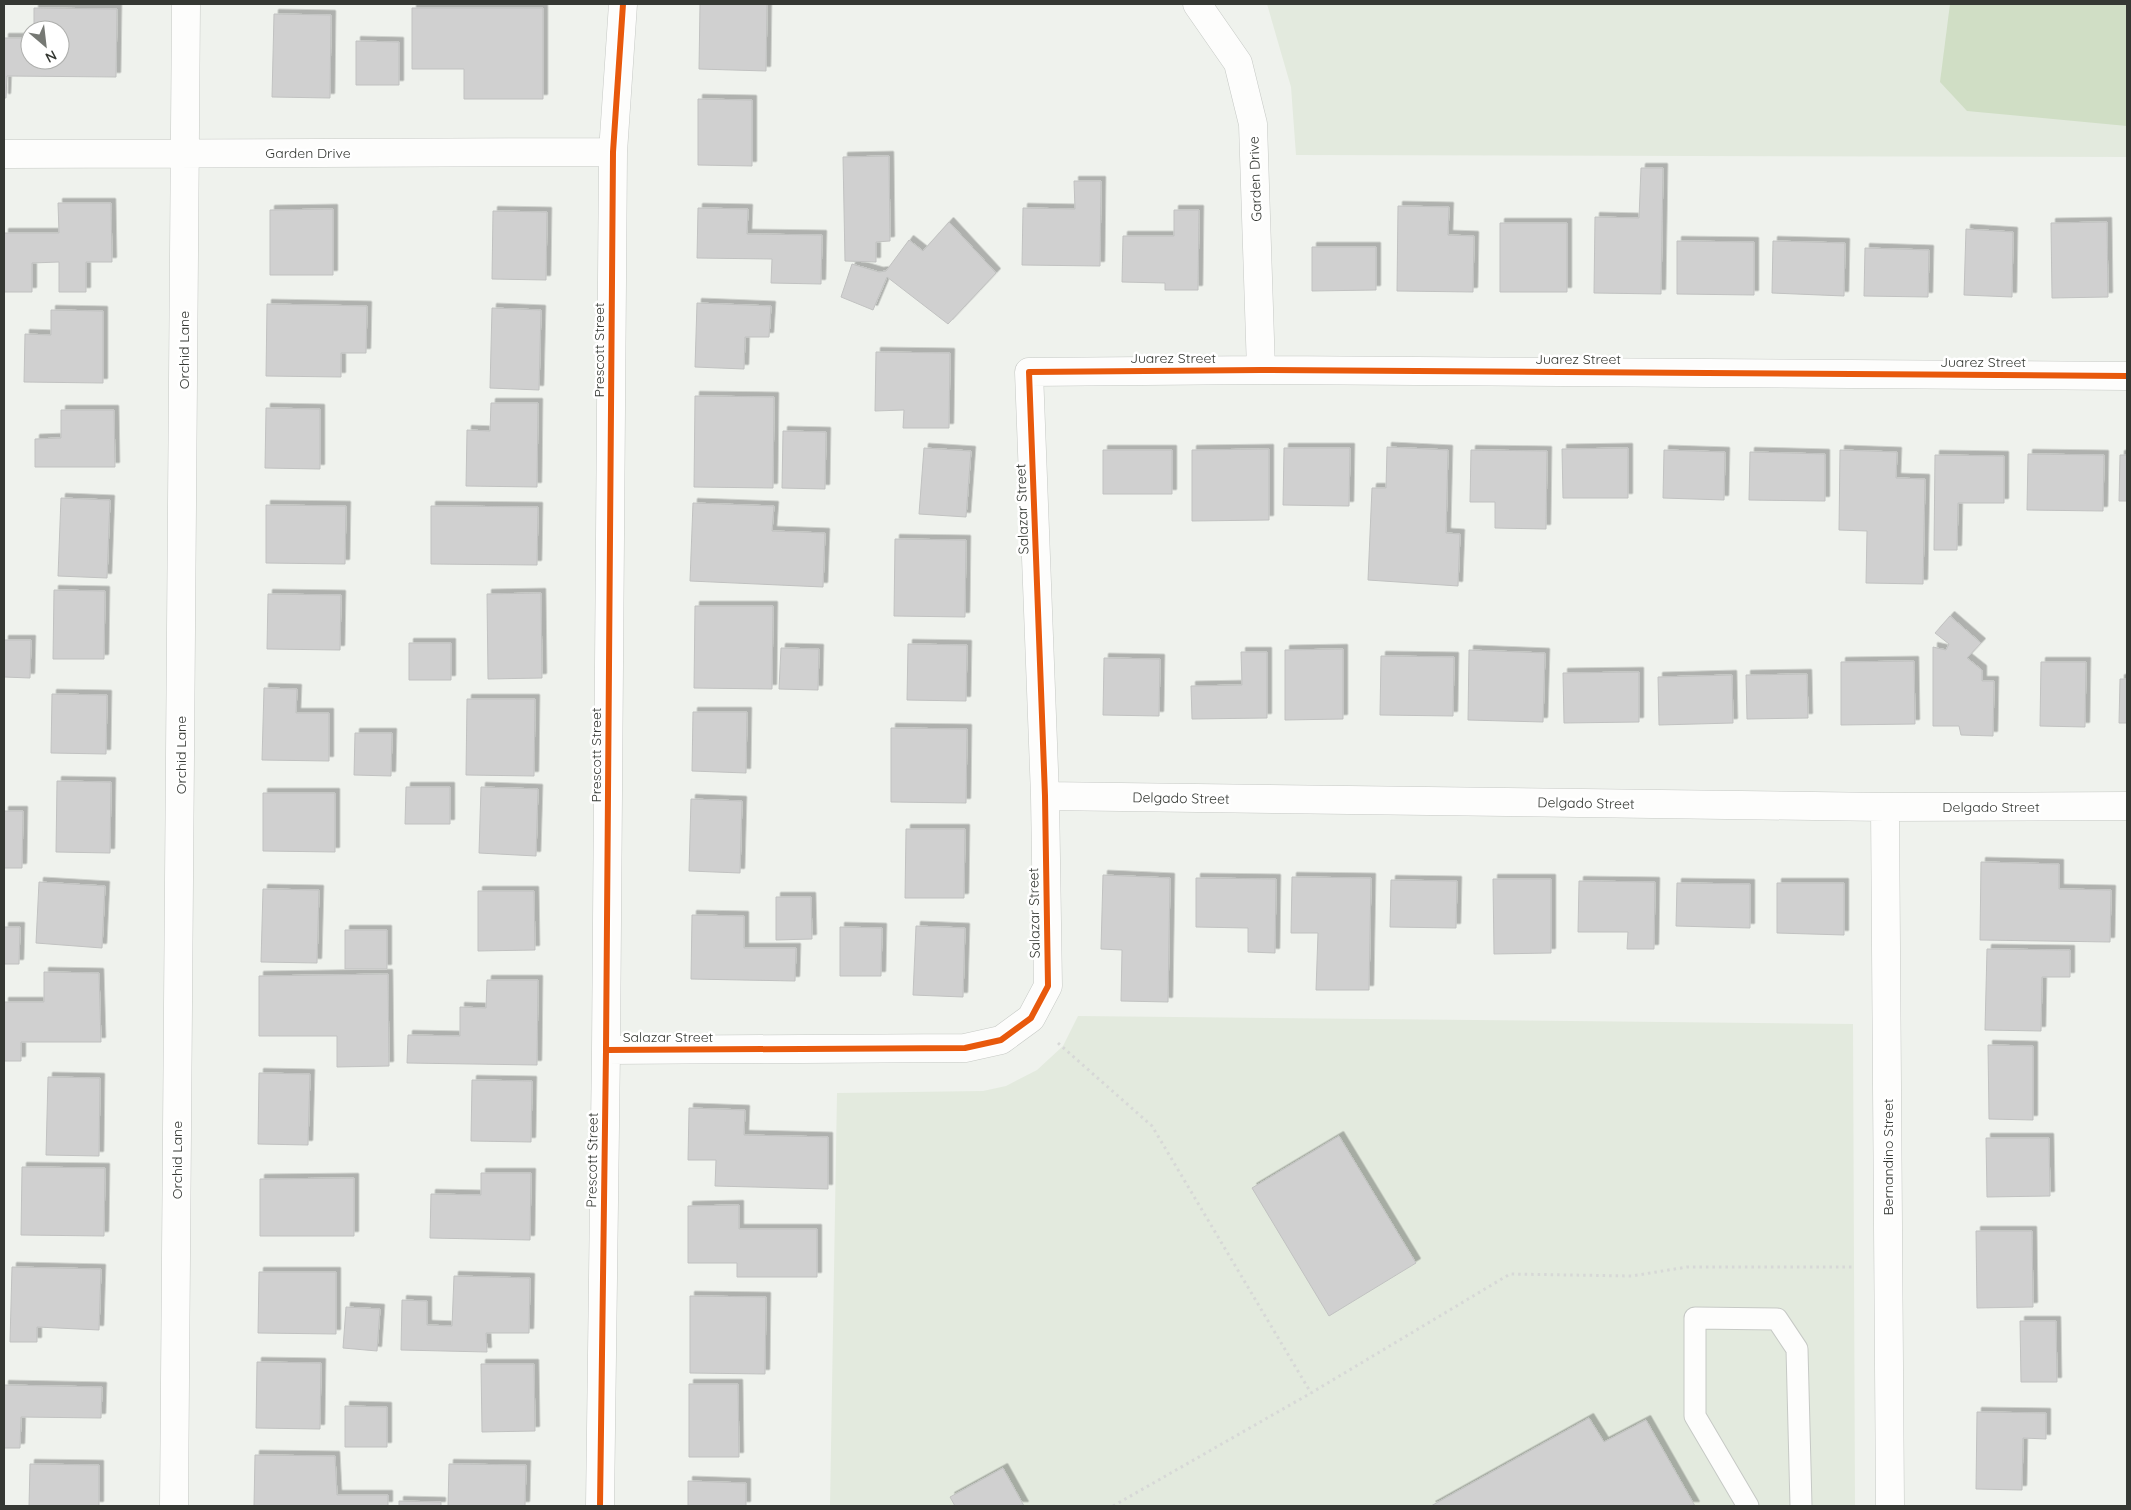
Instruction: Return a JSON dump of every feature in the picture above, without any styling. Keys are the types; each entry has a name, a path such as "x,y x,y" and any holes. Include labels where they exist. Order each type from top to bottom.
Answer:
{"street":[{"name":"Orchid Lane","path":"174,1506 186,4"},
{"name":"Prescott Street","path":"600,1506 606,1050 613,152 623,4"},
{"name":"Garden Drive","path":"1198,4 1238,62 1254,124 1261,370"},
{"name":"Garden Drive","path":"4,154 613,152"},
{"name":"Juarez Street","path":"1029,372 1261,370 2127,376"},
{"name":"Salazar Street","path":"606,1050 966,1048 1001,1040 1031,1018 1048,986 1045,796 1029,372"},
{"name":"Delgado Street","path":"1045,796 1885,807 2127,806"},
{"name":"Bernandino Street","path":"1885,807 1890,1506"}],"lane":[{"path":"1748,1506 1696,1416 1695,1318 1777,1319 1797,1349 1801,1506"}],"path":[{"path":"1058,1043 1152,1126 1311,1393"},
{"path":"1113,1506 1311,1393 1510,1274 1632,1276 1687,1266 1888,1267"}],"shaded area":[{"path":"1267,4 2127,4 2127,157 1296,155 1291,87"},
{"path":"1078,1016 1853,1024 1855,1506 830,1506 837,1093 983,1091 1006,1086 1037,1070 1063,1046"}],"green space":[{"path":"1950,4 2127,4 2127,126 1967,111 1940,82"}],"building":[{"path":"700,4 767,4 766,71 699,69"},
{"path":"34,8 117,9 116,77 7,76 6,98 4,98 4,38 20,38 20,70 70,70 70,20 34,20"},
{"path":"412,8 543,8 543,99 464,99 464,69 412,69"},
{"path":"274,14 331,15 330,98 272,97"},
{"path":"356,41 399,42 399,85 356,85"},
{"path":"698,99 752,100 752,166 698,165"},
{"path":"889,156 890,241 876,242 876,262 845,261 843,157"},
{"path":"1641,168 1663,168 1661,294 1594,293 1595,217 1639,218"},
{"path":"1074,181 1101,181 1100,266 1022,265 1023,208 1075,209"},
{"path":"58,203 111,203 112,262 86,262 86,292 59,292 59,262 32,263 32,292 4,292 4,233 59,233"},
{"path":"1398,206 1449,207 1448,235 1474,236 1473,292 1397,291"},
{"path":"698,208 748,209 747,234 822,235 821,284 771,283 772,259 697,258"},
{"path":"333,209 333,275 270,275 270,210"},
{"path":"1174,210 1199,210 1198,290 1165,290 1165,283 1122,282 1123,236 1174,236"},
{"path":"493,211 547,212 546,280 492,279"},
{"path":"949,222 996,273 948,324 887,277 873,310 841,297 852,264 879,272 886,271 909,240 923,251"},
{"path":"2107,222 2108,297 2052,298 2051,223"},
{"path":"1500,223 1567,223 1567,292 1500,292"},
{"path":"1966,229 2013,232 2012,297 1964,295"},
{"path":"1677,241 1754,242 1754,295 1677,294"},
{"path":"1773,241 1845,243 1844,296 1772,293"},
{"path":"1312,247 1376,247 1376,290 1312,291"},
{"path":"1865,248 1929,250 1928,297 1864,296"},
{"path":"697,303 771,306 769,337 745,337 744,369 695,367"},
{"path":"267,304 367,306 366,353 341,353 341,377 266,376"},
{"path":"492,308 541,310 539,390 490,388"},
{"path":"51,310 103,311 103,383 24,382 25,334 51,335"},
{"path":"876,352 950,353 949,428 903,428 904,410 875,411"},
{"path":"695,396 774,397 773,488 694,487"},
{"path":"491,403 538,403 537,487 466,486 467,430 490,431"},
{"path":"266,408 320,409 320,469 265,468"},
{"path":"61,410 114,410 115,467 35,467 35,439 61,438"},
{"path":"783,431 826,432 825,489 782,488"},
{"path":"1387,447 1448,450 1446,533 1460,534 1458,586 1368,580 1372,488 1386,488"},
{"path":"924,448 971,451 966,517 919,514"},
{"path":"1284,448 1350,448 1349,506 1283,505"},
{"path":"1628,448 1628,498 1563,498 1562,449"},
{"path":"1269,449 1269,520 1192,521 1192,450"},
{"path":"1103,450 1172,450 1172,494 1103,494"},
{"path":"1471,450 1547,451 1546,529 1495,528 1495,502 1470,502"},
{"path":"1664,450 1725,452 1724,500 1663,498"},
{"path":"1840,450 1897,452 1896,478 1925,479 1923,584 1866,583 1867,531 1839,530"},
{"path":"1750,452 1825,454 1825,501 1749,500"},
{"path":"2028,454 2104,455 2103,511 2027,510"},
{"path":"1935,455 2004,456 2004,503 1958,503 1957,550 1934,550"},
{"path":"2120,455 2127,455 2127,501 2119,501"},
{"path":"61,498 110,500 107,578 58,576"},
{"path":"693,503 774,506 772,531 825,533 823,587 690,581"},
{"path":"266,505 346,506 345,564 266,563"},
{"path":"431,506 538,507 537,565 431,564"},
{"path":"895,539 966,540 965,617 894,616"},
{"path":"54,590 105,591 104,659 53,659"},
{"path":"541,593 542,678 488,679 487,594"},
{"path":"268,594 341,595 340,650 267,649"},
{"path":"695,606 773,606 772,689 694,688"},
{"path":"1950,616 1981,643 1967,658 1982,670 1982,681 1994,681 1993,736 1961,735 1959,726 1933,726 1933,647 1946,650 1949,644 1935,633"},
{"path":"4,640 31,640 30,678 4,677"},
{"path":"409,643 451,643 451,680 409,680"},
{"path":"908,644 967,645 966,701 907,700"},
{"path":"781,648 819,649 818,690 779,689"},
{"path":"1343,649 1343,719 1285,720 1285,650"},
{"path":"1469,650 1545,653 1543,722 1468,720"},
{"path":"1241,652 1267,652 1267,718 1192,719 1191,686 1242,685"},
{"path":"1381,656 1454,657 1453,716 1380,715"},
{"path":"1104,658 1160,659 1159,716 1103,715"},
{"path":"1914,661 1915,724 1841,725 1841,662"},
{"path":"2041,662 2086,662 2085,727 2040,726"},
{"path":"1639,672 1639,722 1564,723 1563,673"},
{"path":"1807,674 1808,718 1747,719 1746,675"},
{"path":"1732,675 1733,723 1659,725 1658,677"},
{"path":"2120,679 2127,679 2127,723 2119,723"},
{"path":"264,688 297,689 296,713 329,713 329,761 262,760"},
{"path":"52,694 107,695 106,754 51,753"},
{"path":"467,699 535,699 534,776 466,775"},
{"path":"693,712 747,712 746,773 692,771"},
{"path":"891,728 967,729 966,803 891,802"},
{"path":"355,733 392,733 391,776 354,775"},
{"path":"57,781 111,782 110,853 56,852"},
{"path":"406,787 450,787 450,824 405,824"},
{"path":"481,787 538,789 536,856 479,853"},
{"path":"263,793 335,793 335,852 263,851"},
{"path":"691,799 742,801 740,873 689,871"},
{"path":"4,811 23,811 22,868 4,868"},
{"path":"906,829 965,829 964,898 905,898"},
{"path":"1981,862 2059,864 2059,889 2111,890 2110,942 1980,940"},
{"path":"1103,875 1170,878 1168,1002 1121,1001 1122,950 1101,949"},
{"path":"1292,877 1371,878 1369,990 1316,990 1318,933 1291,933"},
{"path":"1196,878 1276,879 1275,953 1248,952 1248,928 1196,927"},
{"path":"1493,879 1551,879 1551,953 1494,954"},
{"path":"1391,880 1457,881 1456,928 1390,927"},
{"path":"1579,881 1655,882 1654,949 1627,949 1628,932 1578,932"},
{"path":"39,882 105,886 102,948 36,943"},
{"path":"1677,883 1750,884 1750,928 1676,926"},
{"path":"1777,883 1844,883 1844,935 1777,933"},
{"path":"263,889 319,890 317,963 261,962"},
{"path":"478,891 534,891 535,950 478,951"},
{"path":"776,897 811,897 812,939 776,940"},
{"path":"692,915 744,916 744,948 796,948 795,981 691,979"},
{"path":"916,926 965,928 963,997 913,995"},
{"path":"4,927 20,927 19,964 4,964"},
{"path":"840,927 882,928 881,976 840,976"},
{"path":"345,930 387,930 387,969 345,969"},
{"path":"1987,949 2070,950 2070,977 2042,977 2041,1031 1985,1030"},
{"path":"44,972 99,973 101,1042 21,1042 21,1061 4,1061 4,1002 44,1002"},
{"path":"388,974 389,1066 337,1067 337,1036 259,1036 259,976"},
{"path":"487,980 538,980 537,1065 407,1063 408,1035 460,1036 460,1007 486,1008"},
{"path":"1988,1045 2033,1046 2033,1120 1989,1119"},
{"path":"259,1073 310,1074 308,1145 258,1144"},
{"path":"48,1077 100,1078 99,1156 46,1155"},
{"path":"472,1080 532,1081 531,1142 471,1141"},
{"path":"689,1108 745,1110 744,1135 828,1137 828,1189 715,1186 716,1160 688,1160"},
{"path":"1339,1136 1416,1263 1329,1316 1252,1188"},
{"path":"1986,1138 2049,1138 2050,1196 1987,1197"},
{"path":"22,1167 105,1168 104,1236 21,1235"},
{"path":"481,1173 531,1173 530,1240 430,1238 431,1194 481,1195"},
{"path":"354,1178 354,1236 260,1236 260,1179"},
{"path":"739,1205 739,1229 817,1229 817,1277 737,1277 737,1263 688,1263 688,1206"},
{"path":"1976,1231 2032,1231 2033,1307 1977,1308"},
{"path":"12,1267 101,1269 99,1330 37,1327 37,1342 10,1342"},
{"path":"259,1272 336,1272 336,1334 258,1333"},
{"path":"454,1276 530,1278 529,1333 486,1333 487,1352 401,1350 402,1300 427,1301 427,1325 452,1326"},
{"path":"690,1296 766,1297 765,1374 690,1373"},
{"path":"346,1307 380,1309 377,1351 343,1348"},
{"path":"2020,1321 2056,1321 2057,1382 2021,1382"},
{"path":"257,1362 321,1363 320,1429 256,1428"},
{"path":"481,1364 534,1364 535,1431 482,1432"},
{"path":"689,1384 738,1384 739,1457 689,1457"},
{"path":"4,1385 102,1387 101,1418 21,1417 20,1448 4,1448"},
{"path":"345,1406 387,1407 387,1447 345,1447"},
{"path":"1977,1412 2046,1413 2046,1439 2023,1438 2022,1490 1976,1489"},
{"path":"1589,1418 1604,1442 1646,1420 1695,1506 1431,1506"},
{"path":"255,1455 335,1456 337,1495 388,1495 388,1506 254,1506"},
{"path":"30,1464 99,1465 99,1506 29,1506"},
{"path":"449,1464 526,1465 525,1506 448,1506"},
{"path":"1003,1468 1024,1506 955,1506 950,1497"},
{"path":"688,1481 746,1483 746,1506 688,1506"},
{"path":"399,1501 441,1502 441,1506 399,1506"}],"cycle path":[{"path":"600,1506 606,1050 613,152 623,4"},
{"path":"606,1050 965,1048 1001,1040 1031,1018 1048,986 1045,796 1029,372 1261,370 2127,376"}]}
